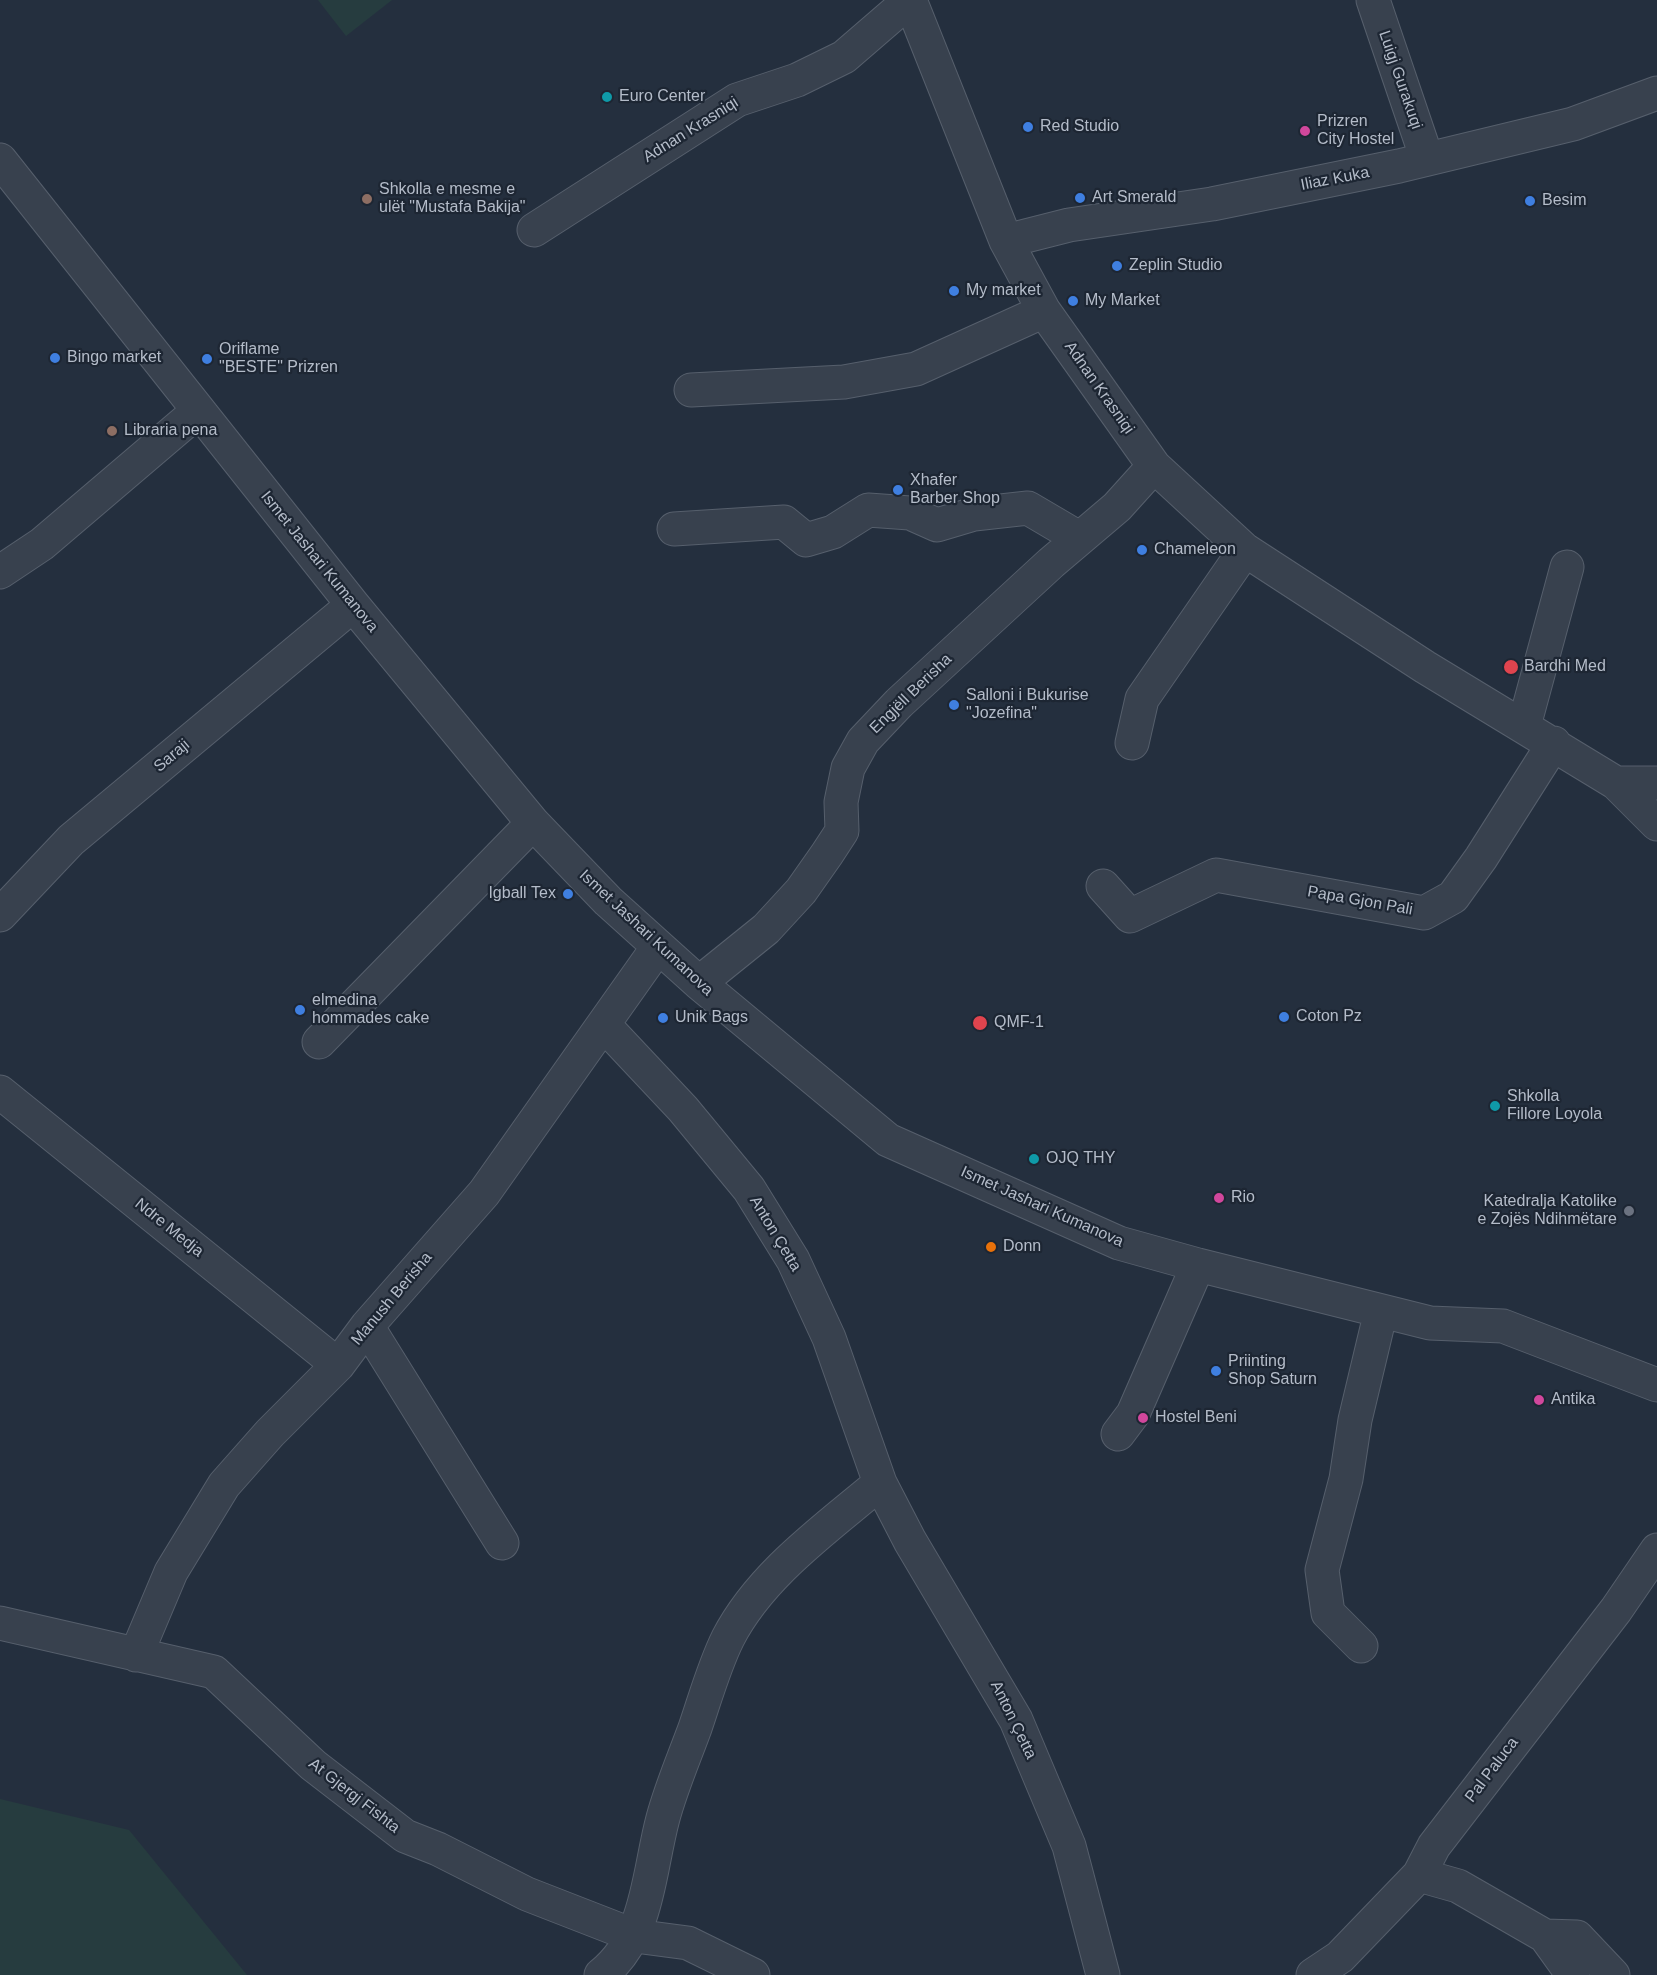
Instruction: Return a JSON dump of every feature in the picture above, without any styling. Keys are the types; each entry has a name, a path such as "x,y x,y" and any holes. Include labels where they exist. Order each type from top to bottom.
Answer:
{"street":[{"name":"Adnan Krasniqi","path":"534,230 737,100 797,80 844,57 910,0 1006,241 1044,311 1154,466"},
{"name":"Luigj Gurakuqi","path":"1373,0 1427,159"},
{"name":"Iliaz Kuka","path":"1006,241 1069,225 1212,204 1427,159 1572,124 1657,93"},
{"name":"Ismet Jashari Kumanova","path":"0,160 353,605 533,823 609,901 658,947 888,1140 1119,1243 1198,1266 1430,1323 1503,1326 1657,1385"},
{"path":"691,390 844,382 916,369 1044,311"},
{"path":"0,572 42,544 198,411"},
{"path":"1154,466 1245,550 1425,666 1616,783 1657,824"},
{"name":"Engjëll Berisha","path":"699,983 766,929 801,891 827,854 842,831 841,802 848,768 863,741 899,703 1079,538 1117,507 1154,466"},
{"path":"674,529 784,522 806,540 833,532 868,510 910,513 937,525 974,514 1028,508 1079,538"},
{"path":"1132,743 1142,699 1245,550"},
{"path":"1524,726 1567,567"},
{"name":"Saraji","path":"0,915 71,840 353,605"},
{"name":"Papa Gjon Pali","path":"1103,886 1130,916 1216,875 1424,912 1453,897 1481,858 1554,743"},
{"path":"1616,783 1657,783"},
{"path":"318,1042 533,823"},
{"name":"Manush Berisha","path":"136,1655 171,1572 224,1485 270,1432 338,1365 366,1326 484,1193 658,947"},
{"name":"Anton Çetta","path":"604,1025 683,1109 749,1189 793,1260 829,1338 880,1483 910,1541 1016,1720 1069,1846 1103,1975"},
{"name":"Ndre Medja","path":"0,1092 338,1365"},
{"path":"1118,1434 1133,1414 1198,1266"},
{"path":"1361,1646 1328,1613 1322,1570 1346,1479 1355,1420 1381,1311"},
{"path":"366,1326 502,1543"},
{"path":"601,1975 616,1963 635,1936 663,1817 728,1638 754,1599 798,1552 880,1483"},
{"name":"Pal Paluca","path":"1313,1975 1340,1957 1419,1875 1434,1846 1616,1610 1657,1550"},
{"name":"At Gjergj Fishta","path":"0,1623 214,1672 313,1766 405,1836 449,1854 527,1894 635,1936 688,1943 753,1975"},
{"path":"1419,1875 1458,1886 1545,1936 1573,1975"},
{"path":"1545,1936 1577,1937 1613,1975"}],"green space":[{"path":"318,0 392,0 346,36"},
{"path":"0,1799 129,1830 247,1975 0,1975"}],"place":[{"name":"Euro Center","path":"607,97"},
{"name":"Red Studio","path":"1028,127"},
{"name":"Prizren City Hostel","path":"1305,131"},
{"name":"Art Smerald","path":"1080,198"},
{"name":"Shkolla e mesme e ulët \"Mustafa Bakija\"","path":"367,199"},
{"name":"Besim","path":"1530,201"},
{"name":"Zeplin Studio","path":"1117,266"},
{"name":"My market","path":"954,291"},
{"name":"My Market","path":"1073,301"},
{"name":"Bingo market","path":"55,358"},
{"name":"Oriflame \"BESTE\" Prizren","path":"207,359"},
{"name":"Libraria pena","path":"112,431"},
{"name":"Xhafer Barber Shop","path":"898,490"},
{"name":"Chameleon","path":"1142,550"},
{"name":"Bardhi Med","path":"1511,667"},
{"name":"Salloni i Bukurise \"Jozefina\"","path":"954,705"},
{"name":"Igball Tex","path":"568,894"},
{"name":"elmedina hommades cake","path":"300,1010"},
{"name":"Coton Pz","path":"1284,1017"},
{"name":"Unik Bags","path":"663,1018"},
{"name":"QMF-1","path":"980,1023"},
{"name":"Shkolla Fillore Loyola","path":"1495,1106"},
{"name":"OJQ THY","path":"1034,1159"},
{"name":"Rio","path":"1219,1198"},
{"name":"Katedralja Katolike e Zojës Ndihmëtare","path":"1629,1211"},
{"name":"Donn","path":"991,1247"},
{"name":"Priinting Shop Saturn","path":"1216,1371"},
{"name":"Antika","path":"1539,1400"},
{"name":"Hostel Beni","path":"1143,1418"}]}
